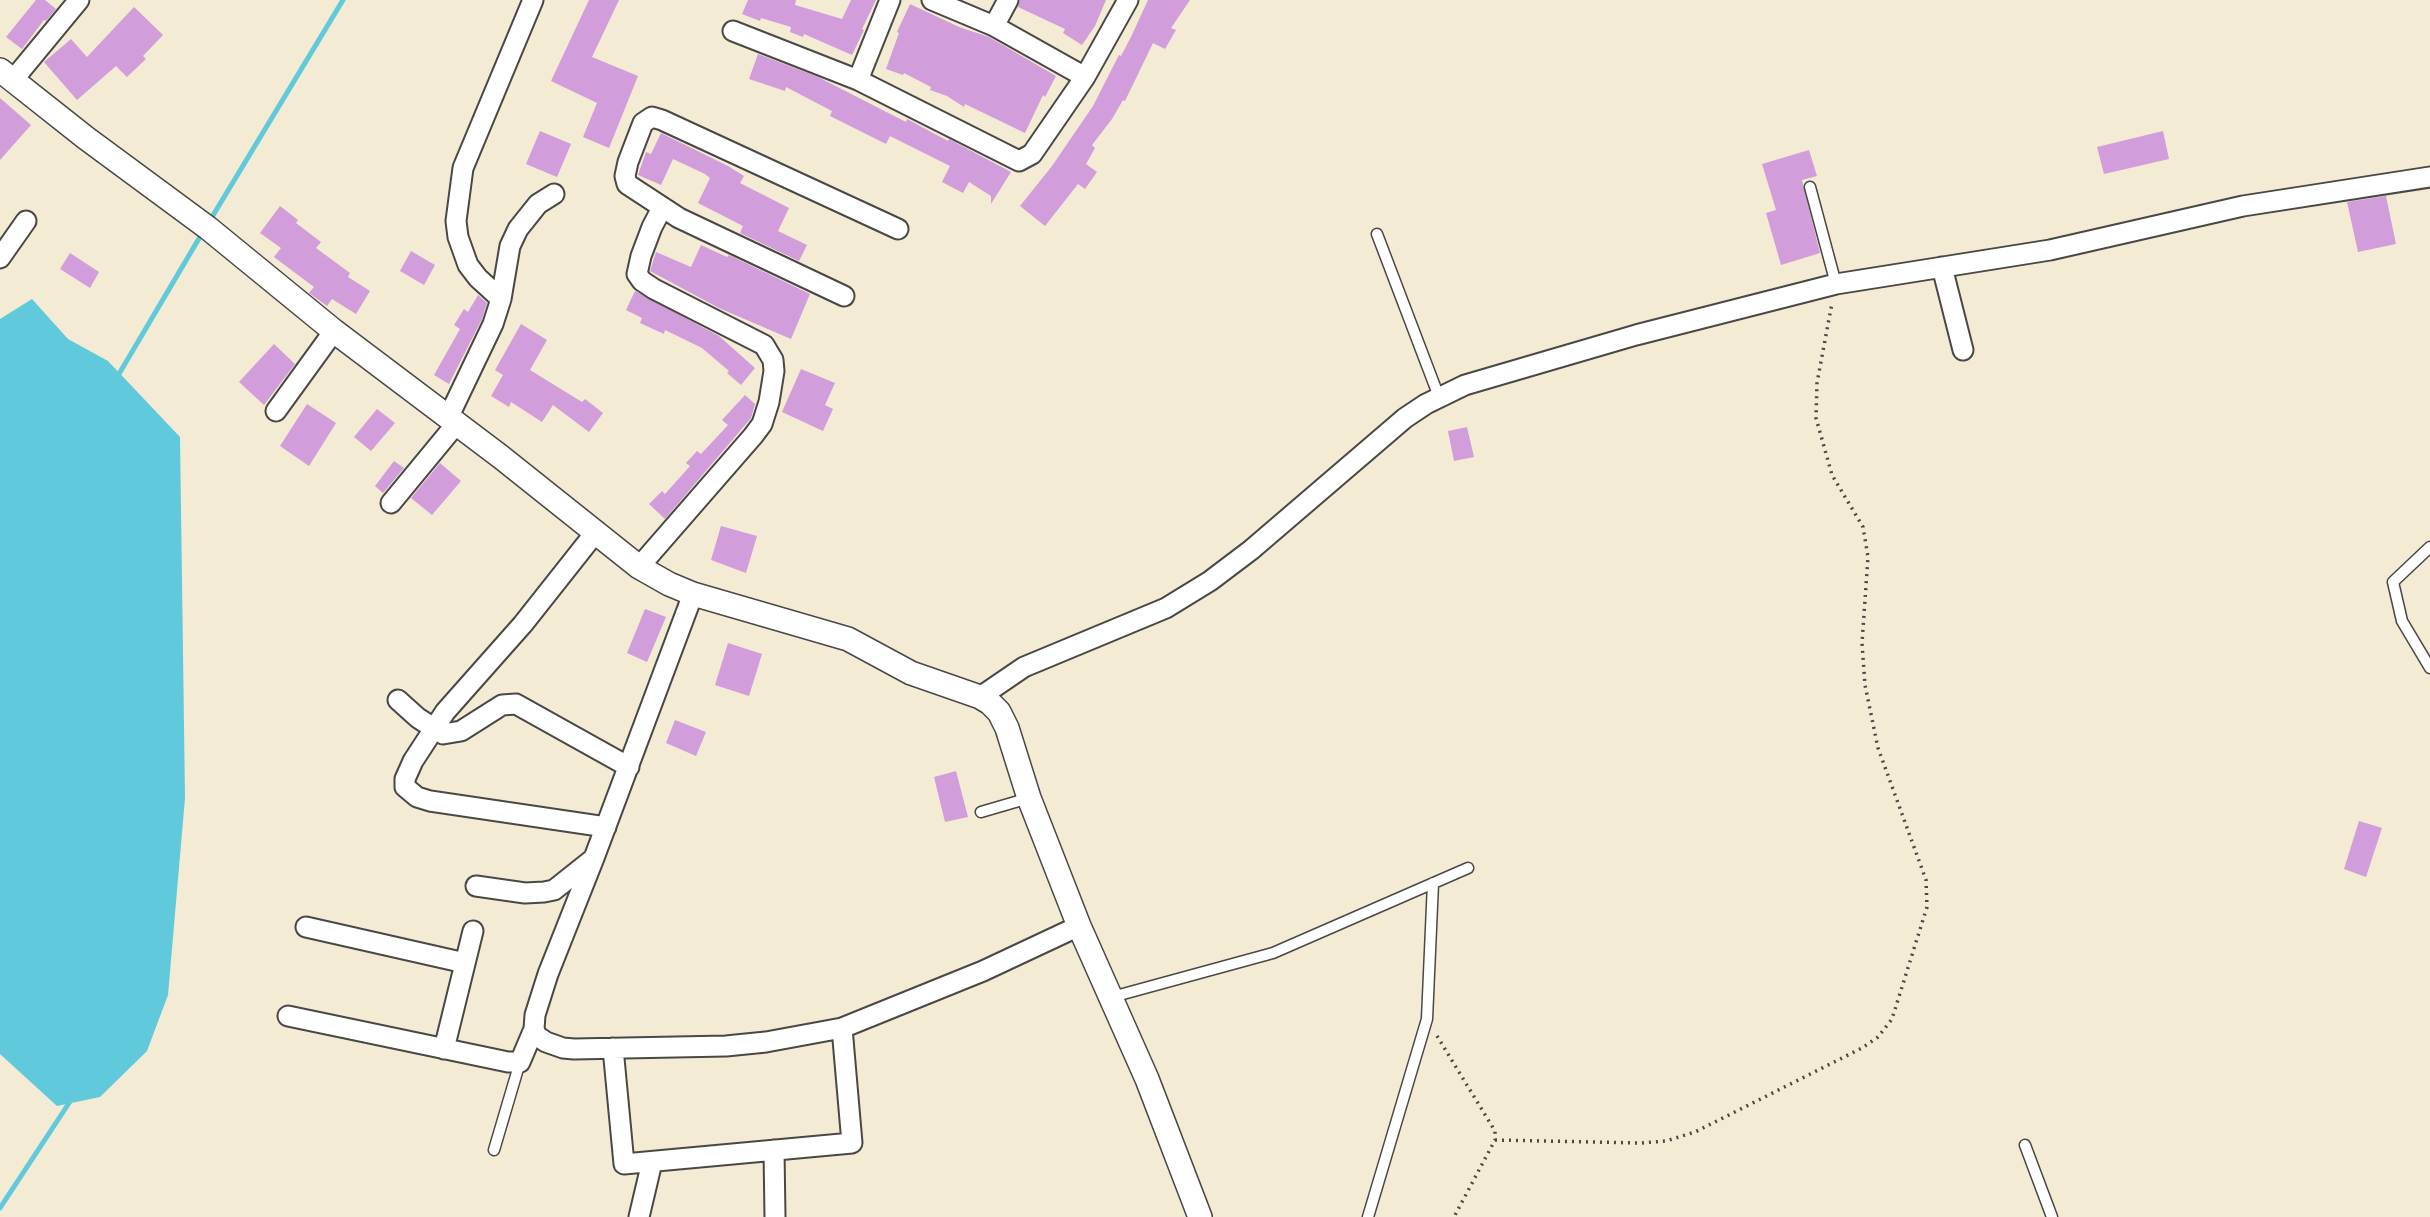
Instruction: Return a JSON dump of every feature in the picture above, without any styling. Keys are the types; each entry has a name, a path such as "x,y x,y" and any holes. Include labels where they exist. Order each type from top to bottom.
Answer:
{"street":[{"path":"79,0 7,75 208,229 334,331 453,419 595,533 639,567 669,584 693,594 839,636 911,673 980,697 999,712 1079,926 1162,1115 1200,1217"},
{"path":"501,299 478,278 462,252 456,221 458,195 463,168 533,0"},
{"path":"858,80 890,0"},
{"path":"932,0 994,26 1085,77"},
{"path":"994,26 1008,0"},
{"path":"733,31 858,80 1019,161 1032,153 1085,77 1128,0"},
{"path":"844,296 662,208 627,184 625,176 638,132 646,119 652,117 898,229"},
{"path":"980,697 1024,667 1166,608 1210,581 1251,550 1405,418 1439,397 1465,386 1555,357 1723,311 1836,284 2050,250 2243,206 2430,177"},
{"path":"391,503 453,419 493,324 501,299 507,255 518,229 538,204 554,194"},
{"path":"639,567 688,514 757,430 769,402 774,371 773,360 764,345 654,289 637,274 640,256 662,208"},
{"path":"0,257 26,222"},
{"path":"1942,267 1963,350"},
{"path":"276,411 334,331"},
{"path":"595,533 523,624 445,712 419,749 405,779 405,787 417,797 430,801 606,827"},
{"path":"288,1016 508,1062 520,1062 534,1029 535,1015 548,974 693,594"},
{"path":"398,700 443,734 454,734 494,708 516,704 629,767"},
{"path":"476,887 525,893 554,890 594,858"},
{"path":"534,1029 537,1036 562,1048 613,1048 746,1044 842,1028 982,971 1079,926"},
{"path":"306,927 466,963"},
{"path":"443,1049 474,931"},
{"path":"613,1048 624,1164 852,1143 842,1028"},
{"path":"774,1150 775,1217"},
{"path":"639,1217 652,1161"}],"lane":[{"path":"1810,187 1836,284"},
{"path":"1377,234 1439,397"},
{"path":"2430,547 2393,582 2402,621 2430,668"},
{"path":"981,813 1029,798"},
{"path":"1111,997 1273,953 1468,868"},
{"path":"1368,1217 1427,1019 1433,883"},
{"path":"494,1150 520,1062"},
{"path":"2025,1145 2052,1217"}],"path":[{"path":"1495,1140 1641,1143 1666,1141 1695,1132 1862,1048 1878,1037 1892,1019 1927,907 1926,880 1878,748 1866,685 1862,643 1868,557 1863,527 1832,475 1816,418 1817,383 1836,284"},
{"path":"1427,1019 1495,1131 1495,1140 1454,1217"}],"water":[{"path":"32,299 68,339 108,361 180,437 185,798 168,995 147,1051 100,1097 57,1106 0,1054 0,319"}],"building":[{"path":"36,0 45,0 56,9 22,49 6,37"},
{"path":"589,0 619,0 592,57 638,76 609,148 583,137 597,103 551,81"},
{"path":"748,0 796,0 795,5 842,19 851,0 876,0 852,55 804,34 803,37 790,32 791,27 761,18 760,21 742,14"},
{"path":"1020,0 1106,0 1095,26 1082,45 1063,33 1065,29 1018,7"},
{"path":"1148,0 1190,0 1171,28 1176,30 1165,49 1153,43 1125,101 1123,100 1092,145 1095,148 1086,164 1097,172 1085,189 1078,184 1045,226 1020,206 1052,166 1093,106"},
{"path":"910,4 959,27 989,37 1056,76 1045,97 1043,95 1025,133 965,104 964,107 904,73 903,75 886,69 899,33 897,32"},
{"path":"134,7 163,35 143,56 146,59 127,77 116,66 77,100 44,62 71,39 87,57"},
{"path":"758,54 818,77 906,122 907,119 948,141 949,139 1011,172 991,204 991,196 969,182 963,193 942,182 950,166 890,136 886,144 830,116 832,111 786,87 785,91 749,79"},
{"path":"0,98 31,125 0,160"},
{"path":"540,131 571,144 557,177 526,164"},
{"path":"2163,131 2169,159 2104,174 2097,147"},
{"path":"661,133 728,166 744,176 740,183 789,208 778,231 807,245 799,261 740,233 743,226 698,203 710,178 705,174 673,159 661,185 638,175 646,152 651,154"},
{"path":"1809,150 1817,176 1802,180 1820,253 1781,265 1766,213 1776,210 1762,164"},
{"path":"2386,196 2396,244 2358,252 2347,202"},
{"path":"280,206 298,220 296,223 321,242 316,248 350,273 348,277 370,291 356,314 332,299 327,306 309,293 314,287 274,257 281,248 260,233"},
{"path":"701,245 727,257 729,255 810,294 791,339 719,308 650,271 656,252 691,267"},
{"path":"411,251 435,265 424,285 400,271"},
{"path":"70,253 99,272 90,288 60,269"},
{"path":"635,291 719,336 755,368 741,385 702,348 665,330 664,334 640,323 642,318 626,310"},
{"path":"478,295 487,303 482,319 449,384 434,375 460,329 454,325 464,309 468,312"},
{"path":"521,324 547,340 530,370 582,402 585,399 603,413 589,432 553,405 542,422 511,402 509,407 491,396 503,375 495,370"},
{"path":"274,344 295,364 264,405 239,382"},
{"path":"801,369 835,383 825,405 833,409 823,431 782,412"},
{"path":"745,395 755,404 751,418 665,519 649,504 662,491 665,494 690,466 686,463 697,451 701,454 728,425 722,420"},
{"path":"307,404 336,423 309,466 280,446"},
{"path":"377,409 395,423 371,451 354,437"},
{"path":"1467,427 1474,457 1454,461 1448,431"},
{"path":"394,461 404,468 383,493 375,486"},
{"path":"440,463 461,481 432,515 411,498"},
{"path":"721,526 757,536 746,573 711,560"},
{"path":"645,609 666,617 647,662 627,653"},
{"path":"728,643 762,654 749,696 715,685"},
{"path":"675,720 706,732 696,756 666,743"},
{"path":"956,771 968,817 945,822 934,777"},
{"path":"2359,821 2382,828 2366,877 2344,869"}],"waterway":[{"path":"209,222 343,0"},
{"path":"116,379 204,230"},
{"path":"0,1208 71,1100"}]}
